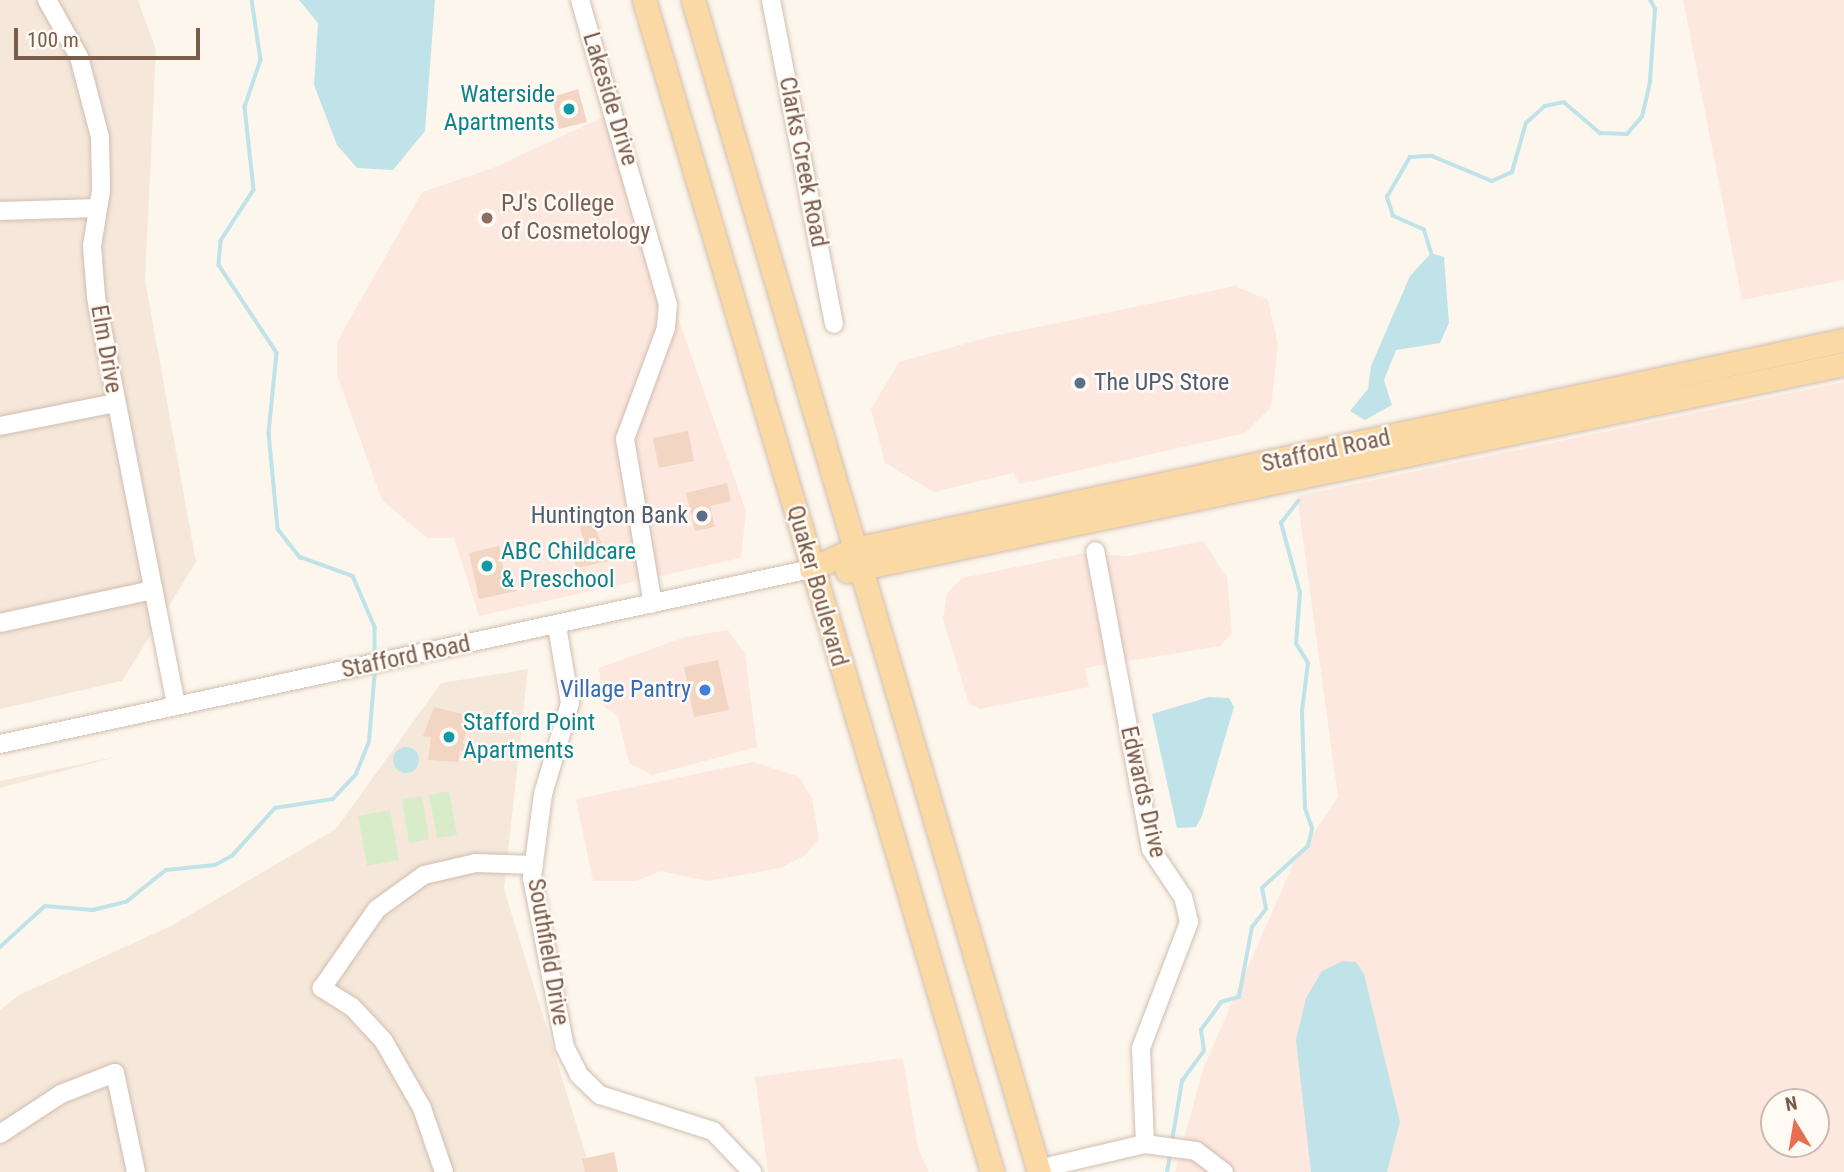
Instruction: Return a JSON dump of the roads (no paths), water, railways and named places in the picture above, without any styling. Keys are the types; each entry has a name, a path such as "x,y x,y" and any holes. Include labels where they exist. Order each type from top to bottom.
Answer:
{"main road":[{"name":"Quaker Boulevard","path":"644,0 992,1172"},
{"name":"Quaker Boulevard","path":"693,0 1039,1170"},
{"name":"Stafford Road","path":"811,569 854,549 1844,340"},
{"name":"Stafford Road","path":"811,569 861,572 1844,364"}],"street":[{"name":"Elm Drive","path":"47,0 92,95 103,160 92,266 115,403 176,705"},
{"name":"Lakeside Drive","path":"580,0 668,304 666,328 625,439 653,604"},
{"name":"Clarks Creek Road","path":"771,0 834,324"},
{"path":"0,211 98,208"},
{"path":"0,426 115,403"},
{"name":"Edwards Drive","path":"1095,551 1151,849 1182,897 1189,922 1141,1048 1150,1143"},
{"name":"Stafford Road","path":"0,744 557,626 811,569"},
{"path":"0,623 153,590"},
{"name":"Southfield Drive","path":"557,626 570,703 543,794 534,865 561,1028 579,1075 611,1101 713,1131 752,1172"},
{"path":"444,1172 422,1108 383,1040 352,1007 322,988 377,909 424,874 475,863 534,865"},
{"path":"0,1134 38,1106 116,1073 136,1172"},
{"path":"1039,1170 1150,1143 1196,1151 1224,1172"}],"water":[{"path":"299,0 435,0 425,131 393,170 357,168 337,145 314,85 318,23"},
{"path":"1431,253 1444,257 1449,323 1440,343 1396,350 1384,380 1392,405 1365,420 1350,411 1368,389 1371,366 1410,276"},
{"path":"1209,697 1229,698 1234,707 1202,816 1196,827 1177,828 1152,714"},
{"path":"406,747 415,751 419,760 415,769 406,773 397,769 393,760 397,751"},
{"path":"1343,961 1356,962 1364,974 1400,1122 1387,1172 1311,1172 1296,1040 1306,998 1322,971"}],"waterway":[{"path":"252,0 261,60 245,107 254,190 221,241 219,265 277,353 269,433 278,529 300,557 353,576 375,627 375,655"},
{"path":"1431,253 1424,230 1393,216 1387,197 1410,157 1432,156 1492,181 1512,172 1526,123 1545,106 1564,102 1600,133 1627,134 1642,117 1650,81 1655,9 1650,0"},
{"path":"1172,1141 1182,1081 1204,1051 1201,1030 1221,1002 1239,997 1252,927 1266,909 1262,888 1308,846 1312,828 1305,809 1302,711 1308,663 1296,644 1300,593 1281,523 1298,501"},
{"path":"0,947 45,906 93,910 126,902 166,870 215,865 232,856 275,808 333,799 356,774 369,741 375,670"},
{"path":"1167,1172 1171,1152"}],"place":[{"name":"Waterside Apartments","path":"569,109"},
{"name":"PJ's College of Cosmetology","path":"487,218"},
{"name":"The UPS Store","path":"1080,383"},
{"name":"Huntington Bank","path":"702,516"},
{"name":"ABC Childcare & Preschool","path":"487,566"},
{"name":"Village Pantry","path":"705,690"},
{"name":"Stafford Point Apartments","path":"449,737"}]}
